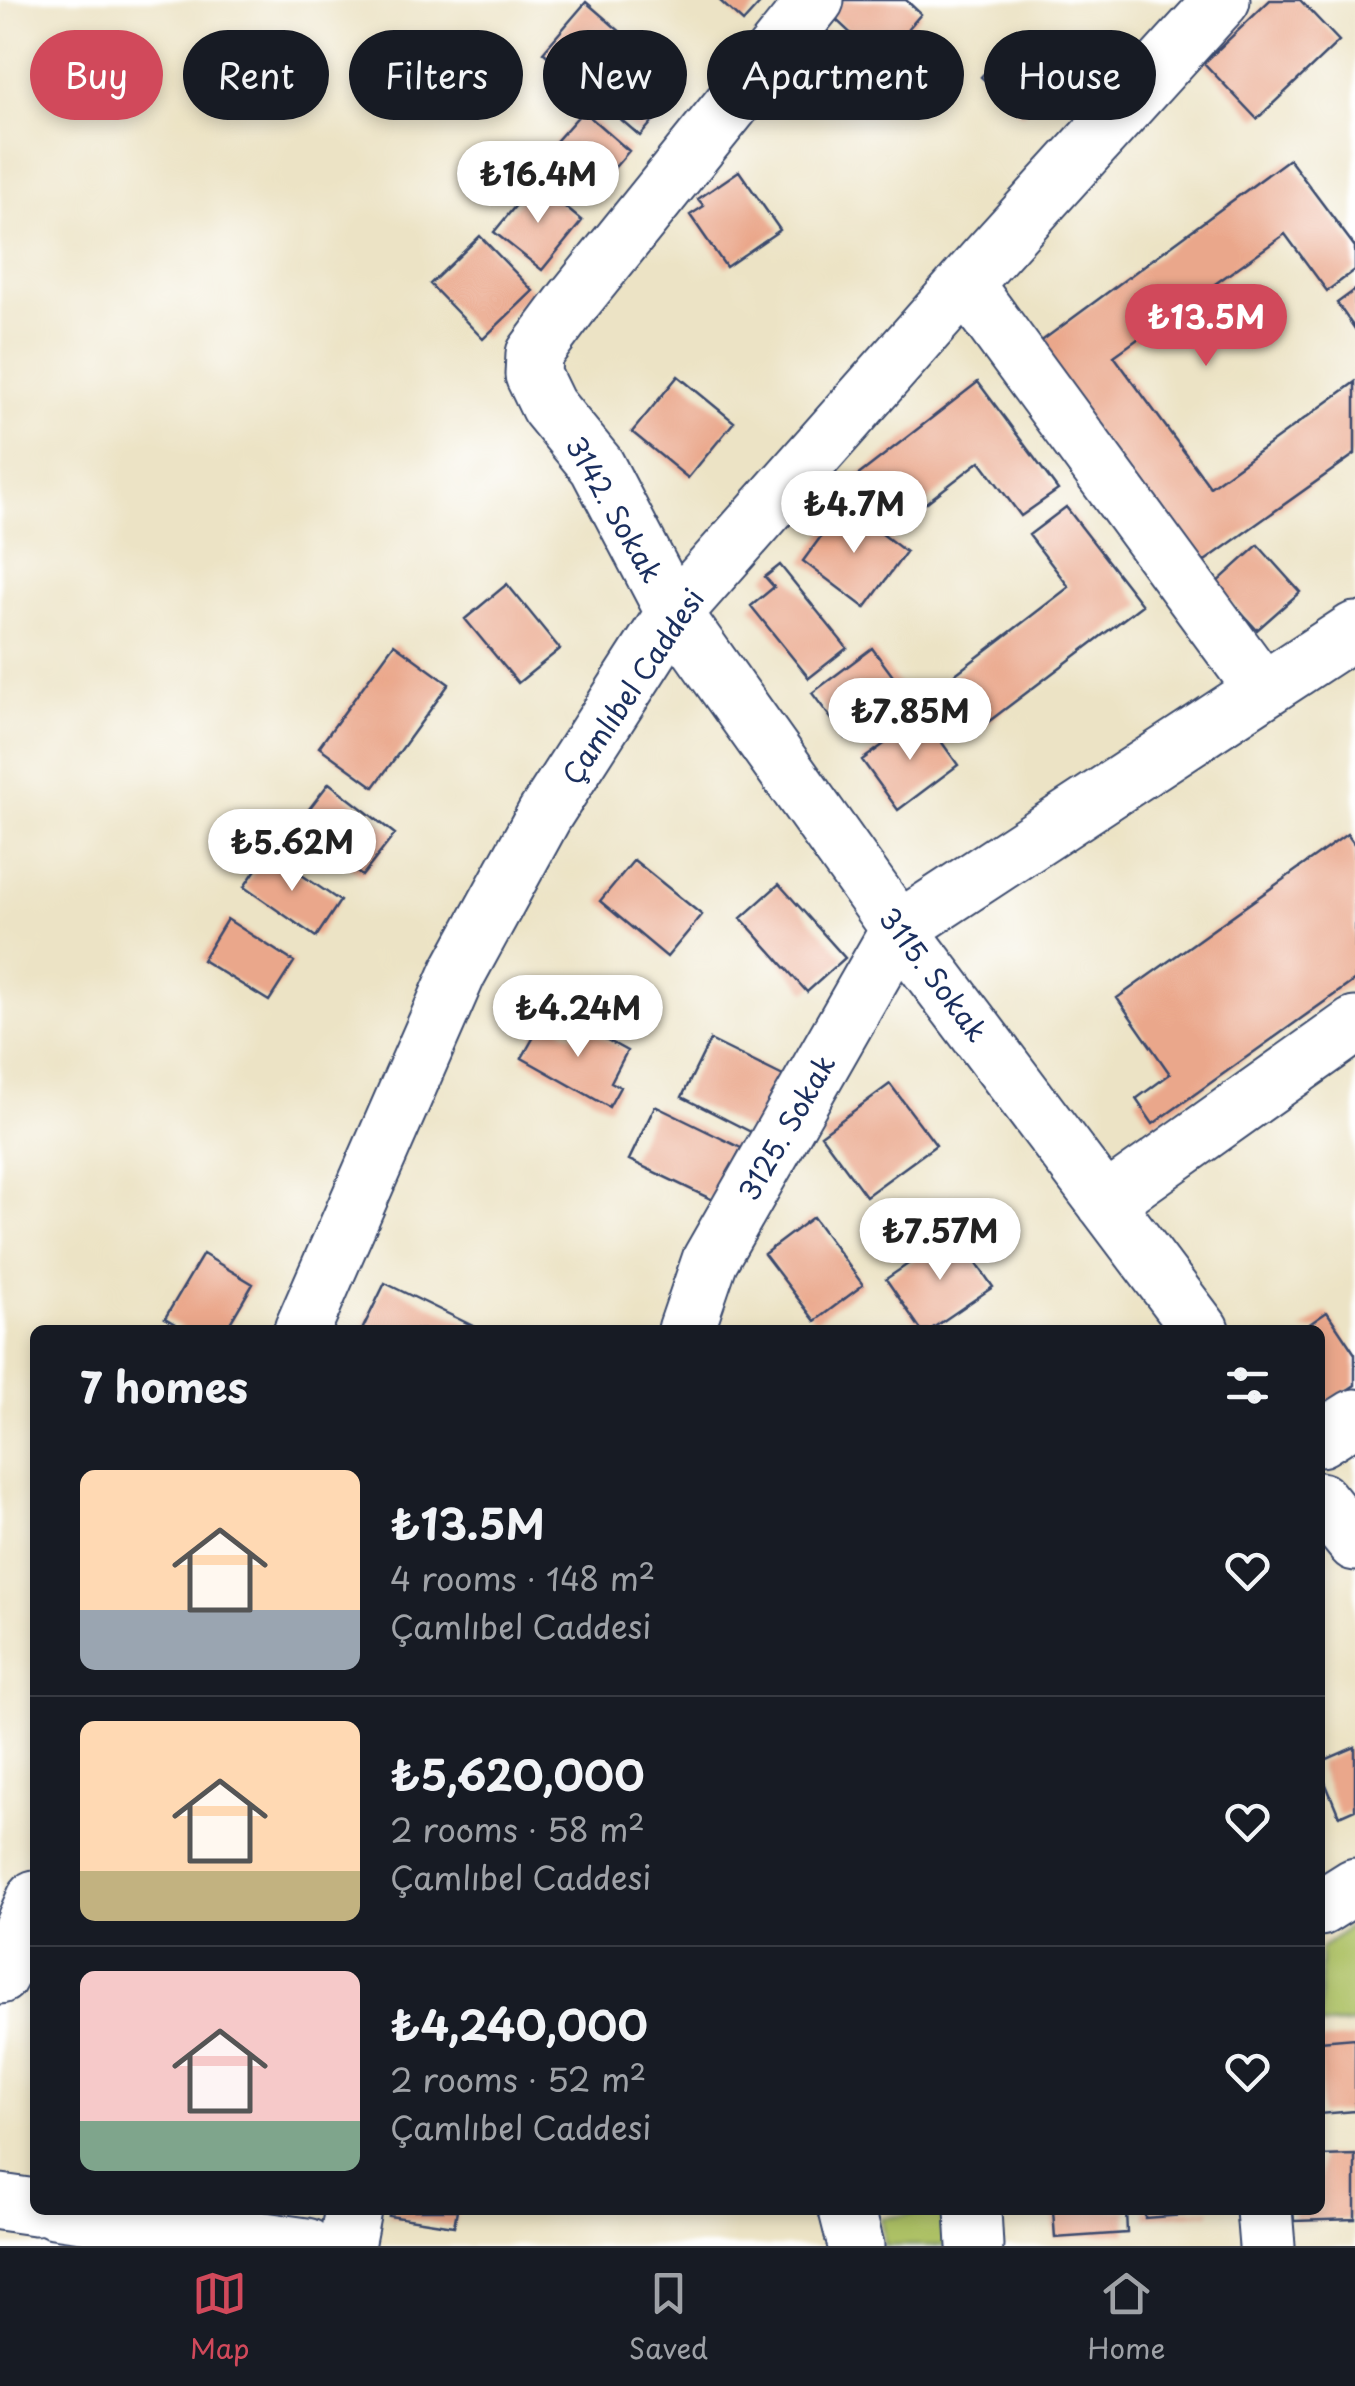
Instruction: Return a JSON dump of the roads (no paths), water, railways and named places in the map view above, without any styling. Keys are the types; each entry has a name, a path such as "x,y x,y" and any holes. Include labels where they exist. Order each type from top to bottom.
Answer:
{"street":[{"name":"3142. Sokak","path":"674,613 598,466 548,406 533,375 534,354 816,0"},
{"name":"Çamlıbel Caddesi","path":"304,1325 458,973 544,814 674,613 1222,0"},
{"path":"965,284 1262,690"},
{"name":"3115. Sokak","path":"674,613 899,929 1197,1325"},
{"path":"899,929 1355,630"},
{"name":"3125. Sokak","path":"688,1325 710,1260 899,929"},
{"path":"1105,1202 1355,1025"},
{"path":"1325,1436 1355,1417"},
{"path":"1325,1506 1355,1542"},
{"path":"1325,1905 1355,1886"},
{"path":"0,1976 30,1909"},
{"path":"0,2202 30,2206"},
{"path":"89,2215 306,2246"},
{"path":"346,2246 352,2215"},
{"path":"848,2215 856,2246"},
{"path":"973,2215 974,2246"},
{"path":"1264,2215 1266,2246"}]}
